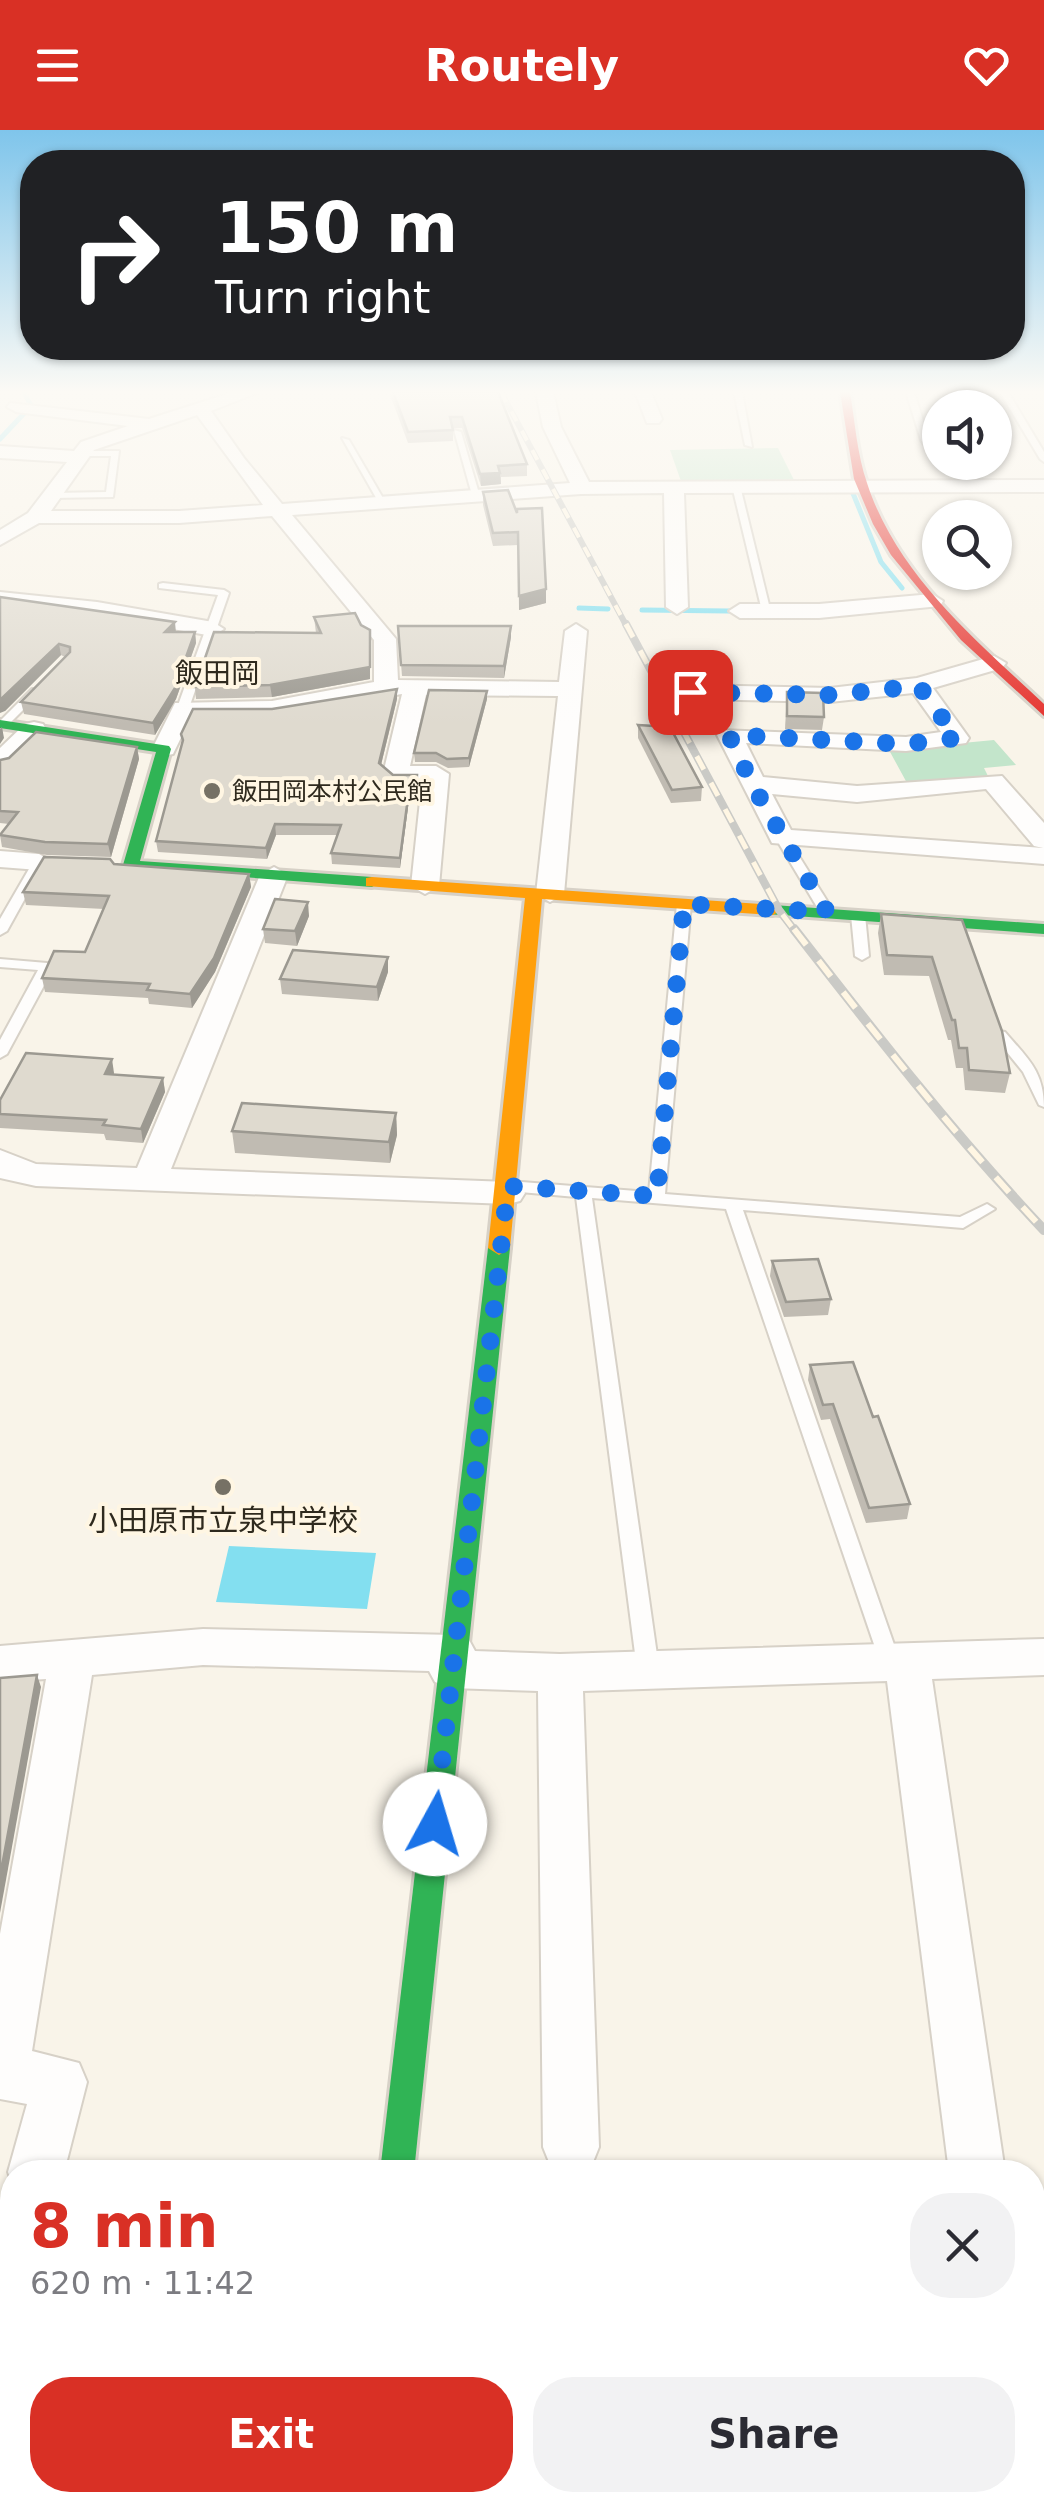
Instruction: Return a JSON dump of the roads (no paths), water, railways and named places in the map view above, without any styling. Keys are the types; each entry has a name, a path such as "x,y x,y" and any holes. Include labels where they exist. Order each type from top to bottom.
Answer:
{"street":[{"path":"0,539 47,503"},
{"path":"274,503 384,640 386,686"},
{"path":"35,516 179,517 382,503"},
{"path":"674,503 676,607"},
{"path":"869,503 891,553 932,601 1044,712"},
{"path":"0,598 97,609 212,629"},
{"path":"740,611 818,611 932,601"},
{"path":"398,2160 452,1661 576,631"},
{"path":"690,692 830,695 919,686 994,663"},
{"path":"571,688 386,686 272,708 183,708 122,865 1044,929"},
{"path":"416,686 396,774 436,774 425,886"},
{"path":"919,686 957,738 906,744 729,735 781,837 1044,856"},
{"path":"2,724 164,749"},
{"path":"0,762 34,729"},
{"path":"752,784 858,794 993,781 1044,840"},
{"path":"0,859 38,862"},
{"path":"150,1178 274,875"},
{"path":"0,1161 10,1170 36,1175 508,1190"},
{"path":"0,1664 203,1647 452,1661 560,1673 898,1659 1042,1662"},
{"path":"39,2160 60,2082 2,2073 72,1658"},
{"path":"898,1659 975,2160"},
{"path":"560,1673 572,2147"}],"lane":[{"path":"740,503 767,611"},
{"path":"163,586 224,593 183,708"},
{"path":"2,724 52,674"},
{"path":"781,837 827,912"},
{"path":"0,931 38,862 76,864"},
{"path":"657,1196 684,904"},
{"path":"858,915 862,956"},
{"path":"0,963 47,967 0,1054"},
{"path":"1000,1035 1037,1071 1044,1102"},
{"path":"508,1190 657,1196 963,1223 987,1209"},
{"path":"583,1191 648,1669"},
{"path":"732,1203 898,1659"}],"water":[{"path":"229,1546 376,1553 367,1609 216,1602"}],"waterway":[{"path":"857,503 881,562 902,588"},
{"path":"579,608 608,609"},
{"path":"642,610 729,611"}],"railway":[{"path":"561,503 627,627"},
{"path":"626,624 779,910 795,931"},
{"path":"794,929 946,1120 1044,1230"}],"place":[{"name":"飯田岡本村公民館","path":"212,791"},
{"name":"小田原市立泉中学校","path":"223,1487"}],"district":[{"name":"飯田岡","path":"217,673"}]}
